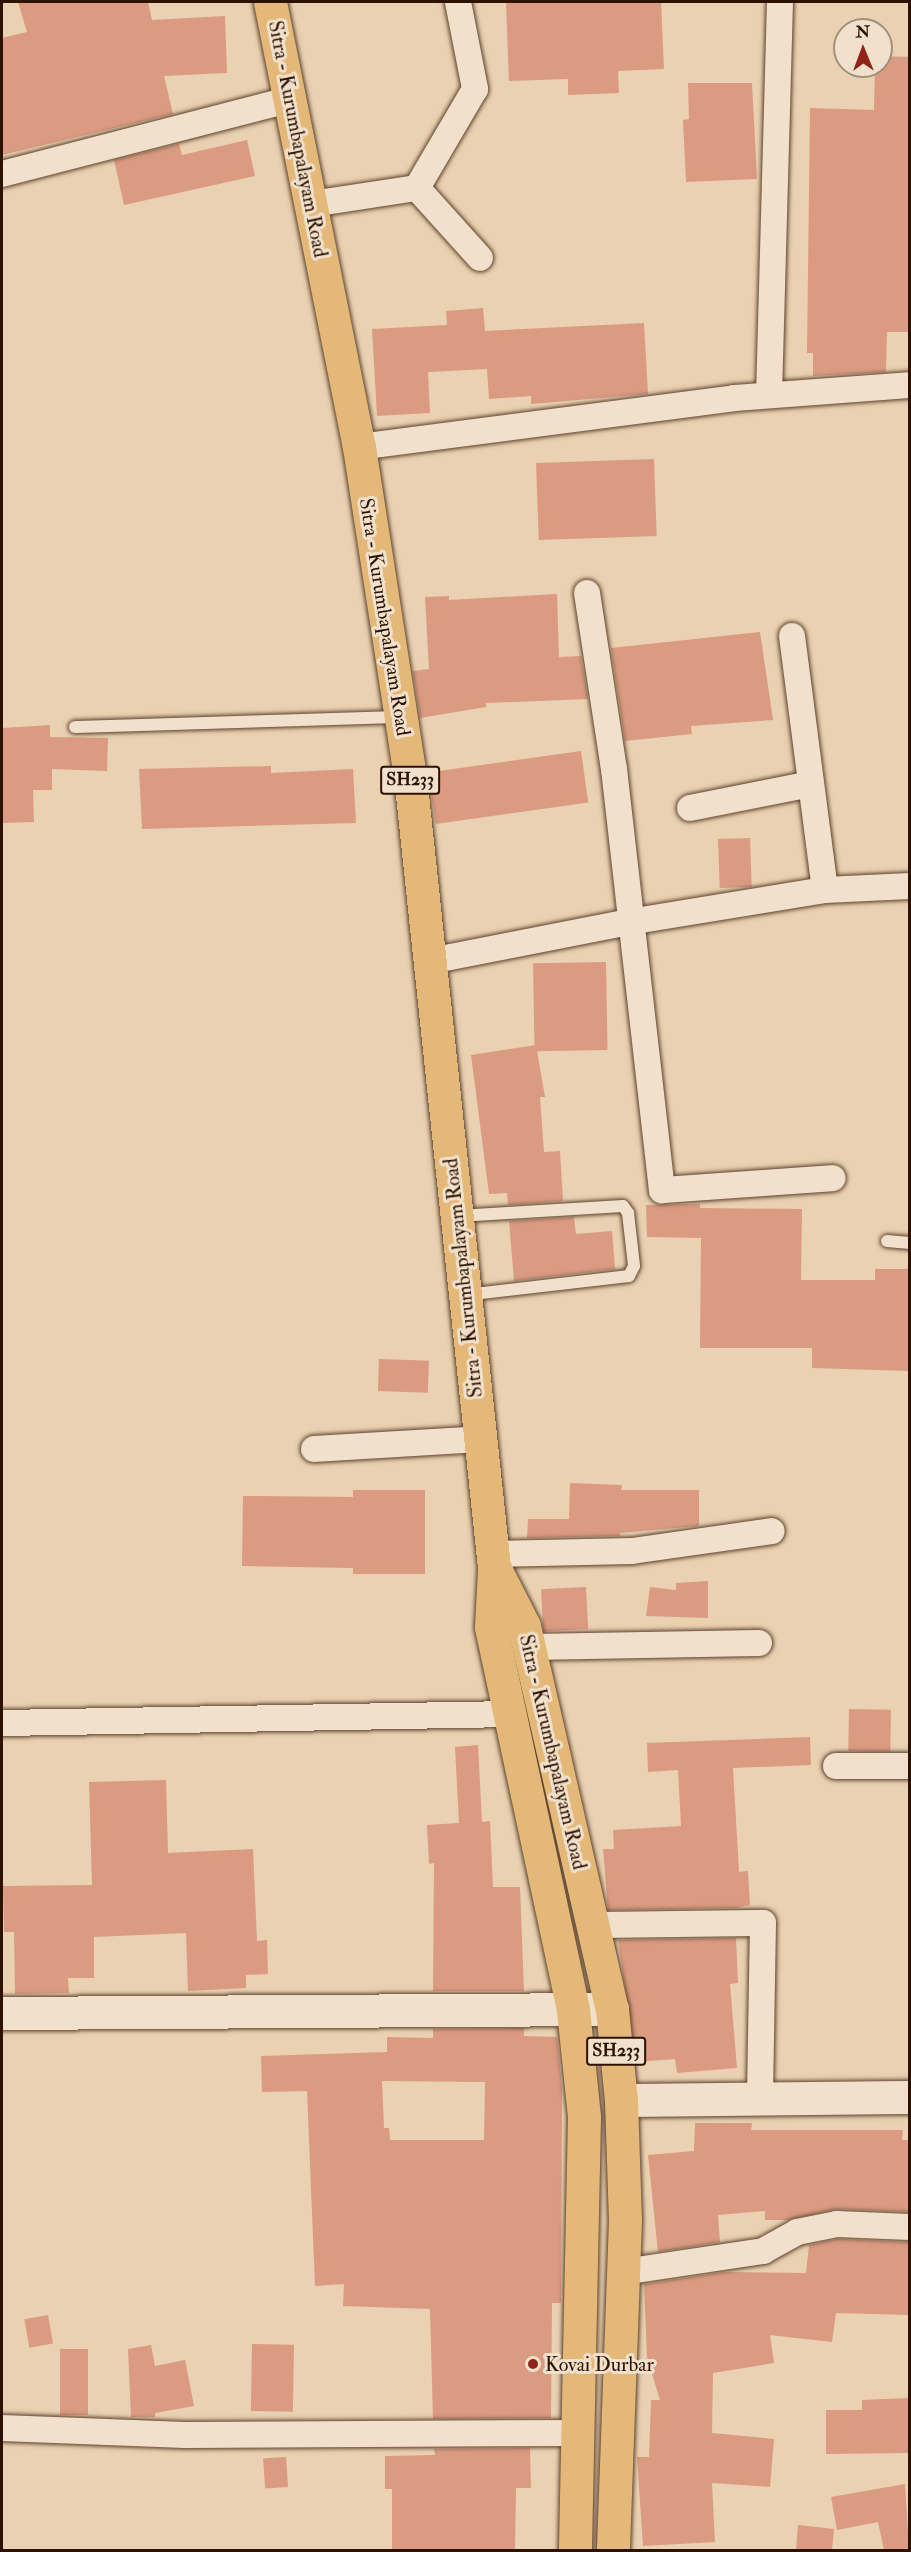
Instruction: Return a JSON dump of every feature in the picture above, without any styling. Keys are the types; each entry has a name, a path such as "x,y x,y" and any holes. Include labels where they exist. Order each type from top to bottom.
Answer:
{"main road":[{"name":"Sitra - Kurumbapalayam Road","path":"270,2 359,447 400,717 430,961 493,1561 524,1626 612,2009 621,2100 623,2272 613,2550"},
{"path":"493,1561 491,1627 573,2010 584,2116 580,2433 574,2550"}],"street":[{"path":"417,188 475,89 458,2"},
{"path":"770,395 780,2"},
{"path":"2,174 291,99"},
{"path":"312,204 417,188"},
{"path":"417,188 480,258"},
{"path":"359,447 770,395 909,384"},
{"path":"587,593 614,769 628,922 662,1190 833,1178"},
{"path":"792,636 825,890"},
{"path":"690,808 811,784"},
{"path":"430,961 628,922 825,890 909,886"},
{"path":"314,1449 480,1439"},
{"path":"493,1561 632,1551 772,1531"},
{"path":"529,1647 759,1643"},
{"path":"2,1723 510,1714"},
{"path":"836,1766 909,1766"},
{"path":"592,1925 763,1923 760,2099"},
{"path":"2,2013 612,2009"},
{"path":"621,2100 909,2097"},
{"path":"623,2272 763,2251 797,2232 837,2224 909,2227"},
{"path":"2,2428 186,2435 580,2433"}],"lane":[{"path":"75,727 400,717"},
{"path":"457,1216 623,1206 630,1224 634,1266 629,1276 465,1295"},
{"path":"887,1241 909,1243"}],"building":[{"path":"18,2 148,2 152,20 225,16 227,73 164,76 173,114 2,155 2,38 27,32"},
{"path":"506,2 661,2 664,69 618,71 619,93 568,95 568,79 509,81"},
{"path":"893,56 909,57 909,332 887,332 886,372 813,376 813,353 807,353 810,108 874,110 875,78 893,78"},
{"path":"688,83 752,83 757,179 686,182 683,120 689,119"},
{"path":"247,140 255,176 124,205 114,160 179,144 182,155"},
{"path":"483,308 485,331 644,323 648,394 531,404 531,396 489,399 487,369 428,372 430,413 377,416 372,329 447,325 446,311"},
{"path":"654,459 657,536 539,540 536,463"},
{"path":"557,594 559,657 581,656 588,699 486,703 486,707 420,718 413,671 429,669 425,597 449,596 449,600"},
{"path":"760,632 773,720 691,726 692,734 625,741 611,648"},
{"path":"50,725 50,737 108,738 107,771 52,769 52,790 33,790 34,822 2,823 2,728"},
{"path":"581,751 588,802 436,824 428,772"},
{"path":"271,766 271,773 353,769 356,823 142,829 139,769"},
{"path":"750,838 752,887 720,888 718,839"},
{"path":"606,962 608,1050 535,1051 533,963"},
{"path":"536,1045 545,1097 540,1097 544,1152 560,1151 563,1201 508,1205 507,1193 489,1194 471,1055"},
{"path":"700,1204 700,1208 802,1209 801,1280 875,1280 875,1269 909,1269 909,1371 812,1368 812,1348 700,1348 701,1238 647,1237 646,1205"},
{"path":"574,1217 576,1234 612,1231 615,1269 514,1281 509,1221"},
{"path":"379,1359 429,1361 428,1393 378,1391"},
{"path":"570,1483 622,1485 621,1490 699,1490 699,1526 620,1533 620,1536 527,1538 528,1519 569,1519"},
{"path":"353,1490 425,1490 425,1574 353,1574 353,1568 242,1566 243,1496 353,1497"},
{"path":"708,1581 708,1618 646,1616 650,1587 676,1590 676,1583"},
{"path":"586,1587 588,1629 543,1631 541,1589"},
{"path":"849,1709 891,1710 890,1752 848,1751"},
{"path":"810,1737 811,1765 733,1768 739,1872 748,1871 750,1905 735,1908 608,1910 603,1849 614,1849 613,1830 681,1826 678,1770 648,1772 647,1743"},
{"path":"478,1745 482,1822 490,1821 493,1887 520,1887 524,1991 433,1991 434,1863 429,1864 427,1825 459,1823 455,1747"},
{"path":"166,1780 168,1853 253,1849 257,1941 267,1940 268,1974 246,1975 246,1988 188,1991 186,1933 94,1937 94,1978 68,1978 69,1993 15,1994 14,1932 4,1932 3,1886 92,1885 89,1782"},
{"path":"736,1938 738,1983 730,1984 737,2068 677,2073 675,2059 636,2062 618,1940"},
{"path":"524,2028 524,2036 557,2037 562,2088 561,2303 552,2303 551,2418 433,2419 430,2309 343,2306 344,2284 315,2286 307,2091 262,2092 261,2056 387,2052 387,2037 433,2038 433,2029","holes":["382,2081 485,2082 484,2140 390,2140 389,2128 384,2128"]},
{"path":"695,2123 752,2123 751,2130 903,2130 902,2140 909,2140 909,2212 837,2209 788,2220 765,2220 765,2211 718,2215 720,2242 658,2252 648,2155 694,2151"},
{"path":"838,2239 909,2242 909,2315 836,2313 832,2342 770,2335 774,2363 713,2373 712,2433 774,2439 770,2487 712,2483 715,2542 643,2546 637,2457 649,2457 651,2400 660,2400 647,2357 644,2284 725,2272 806,2273 809,2245"},
{"path":"48,2315 53,2344 29,2348 24,2319"},
{"path":"252,2344 294,2345 293,2412 251,2411"},
{"path":"151,2345 155,2366 185,2360 194,2406 155,2413 155,2417 131,2417 128,2349"},
{"path":"60,2349 88,2349 88,2415 60,2415"},
{"path":"909,2398 909,2453 826,2454 826,2410 862,2410 862,2400"},
{"path":"530,2448 531,2488 516,2488 515,2550 392,2550 392,2489 385,2489 385,2456 435,2455 434,2449"},
{"path":"286,2457 288,2487 265,2489 263,2459"},
{"path":"905,2484 909,2550 884,2550 878,2522 837,2530 831,2497"},
{"path":"798,2525 834,2529 832,2550 796,2550"}],"place":[{"name":"Kovai Durbar","path":"533,2364"}]}
